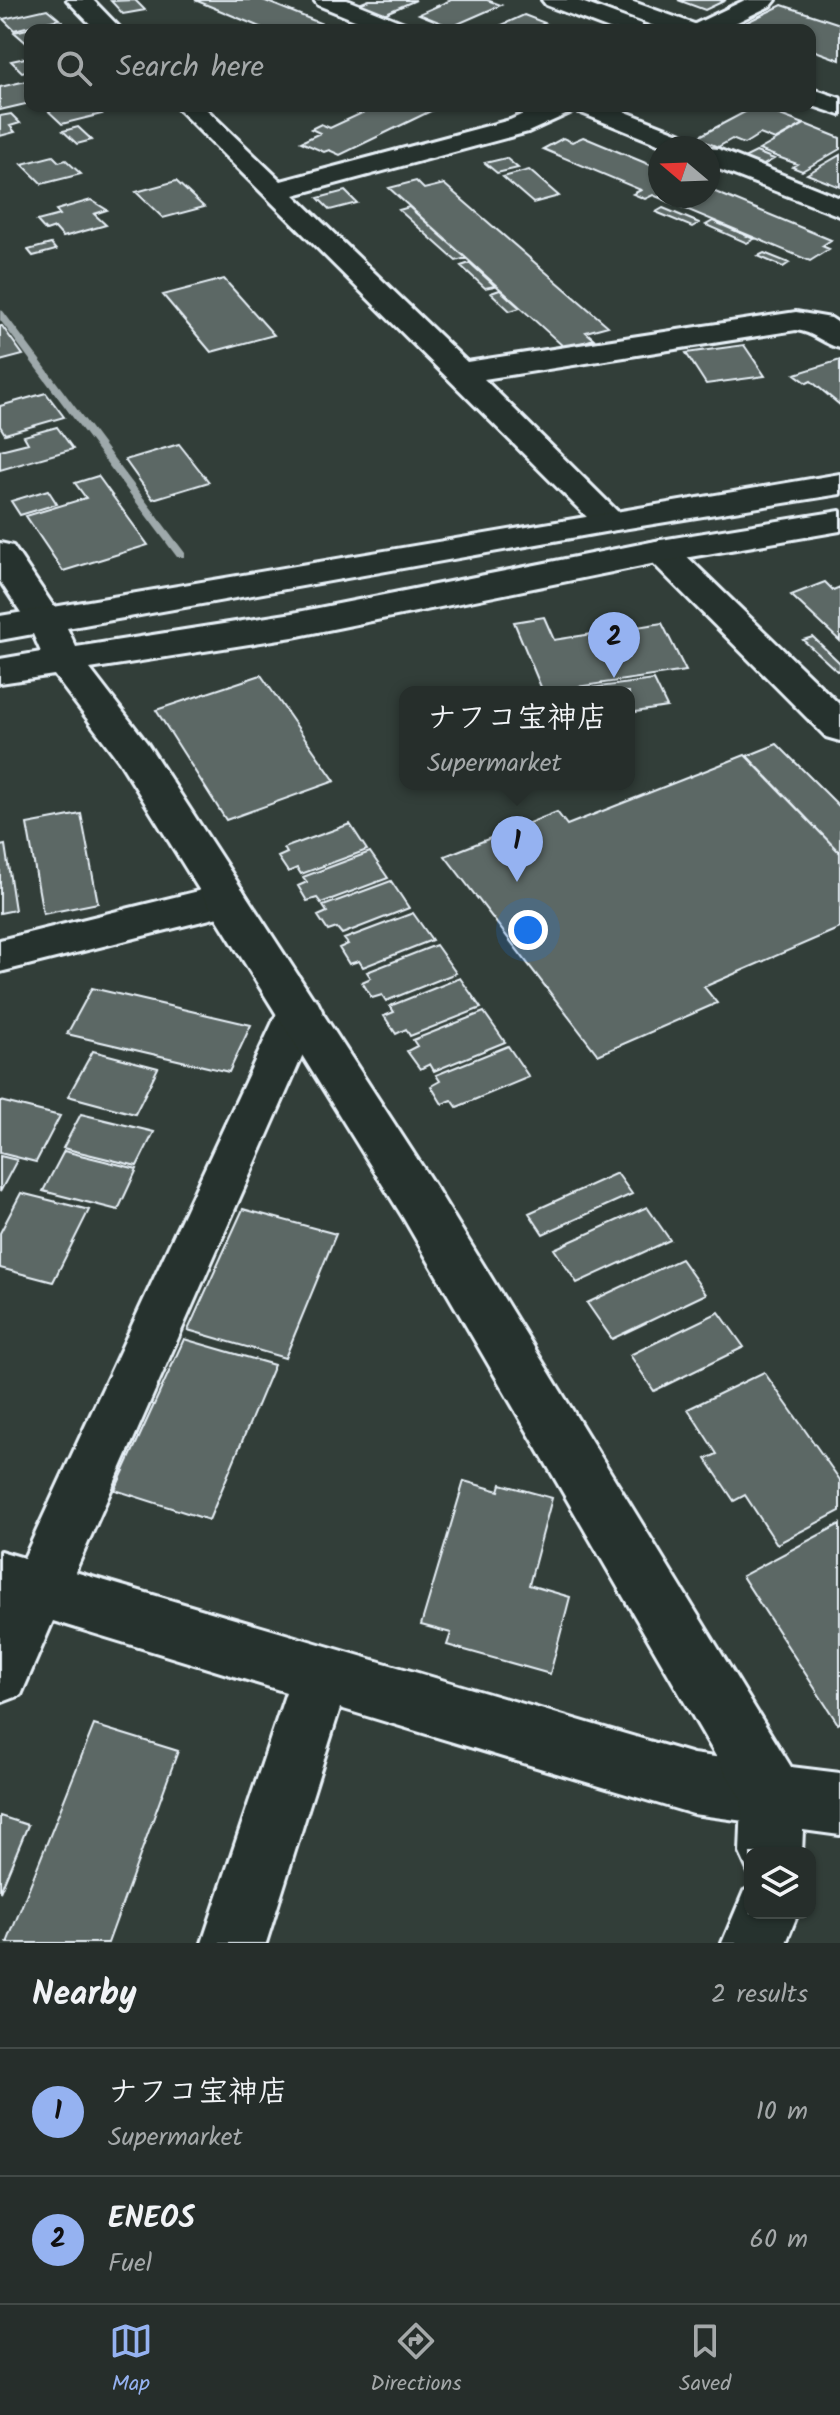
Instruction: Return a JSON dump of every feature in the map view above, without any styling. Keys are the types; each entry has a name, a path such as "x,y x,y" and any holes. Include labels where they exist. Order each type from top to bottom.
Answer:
{"street":[{"path":"79,0 104,24"},
{"path":"326,0 385,24"},
{"path":"554,0 618,24"},
{"path":"606,0 672,24"},
{"path":"714,24 764,0"},
{"path":"816,77 840,86"},
{"path":"816,98 840,107"},
{"path":"194,112 610,521"},
{"path":"277,191 519,126 550,112"},
{"path":"603,112 662,136"},
{"path":"720,160 840,208"},
{"path":"460,373 796,321 820,324 840,339"},
{"path":"0,628 840,484"},
{"path":"0,671 293,625 661,551 840,521"},
{"path":"661,551 840,728"},
{"path":"0,554 45,621 64,661 133,752 421,1205 772,1824"},
{"path":"0,956 227,900"},
{"path":"0,1674 19,1584 300,1011"},
{"path":"19,1584 693,1784 772,1824 840,1804"},
{"path":"234,1943 322,1673"},
{"path":"754,1943 764,1919"}],"building":[{"path":"135,0 145,10 123,14 111,1"},
{"path":"195,0 263,0 322,24 253,24"},
{"path":"369,0 416,0 384,14 359,4"},
{"path":"451,0 487,0 501,5 458,24 444,24 419,14"},
{"path":"678,0 726,0 705,10"},
{"path":"782,5 840,24 840,60 816,51 816,24 743,24"},
{"path":"47,9 59,19 24,24 24,28 14,30 3,19"},
{"path":"524,15 545,23 543,24 504,24"},
{"path":"24,30 24,41 14,32"},
{"path":"24,58 24,72 22,72 11,61"},
{"path":"24,81 24,104 0,110 0,87"},
{"path":"49,112 102,114 62,124"},
{"path":"364,112 429,112 340,155 301,142 320,133 311,129 321,124 330,128"},
{"path":"745,112 772,112 804,124 775,140 760,134 744,144 732,139 720,146 720,136 700,136"},
{"path":"11,114 20,123 10,126 15,132 0,136 0,116"},
{"path":"805,124 840,138 840,149 802,171 792,167 797,164 759,150"},
{"path":"78,127 92,140 77,144 63,131"},
{"path":"583,137 648,164 648,198 633,194 641,190 543,149 563,138 572,142"},
{"path":"756,152 774,159 760,167 742,159"},
{"path":"840,155 840,187 807,174"},
{"path":"53,156 59,162 66,160 81,174 42,184 22,164"},
{"path":"506,158 518,168 497,173 485,163"},
{"path":"529,170 559,196 533,203 503,177"},
{"path":"176,181 204,207 163,218 136,192"},
{"path":"416,181 424,189 444,184 608,326 586,332 594,339 565,348 389,188"},
{"path":"345,191 357,203 330,210 318,198"},
{"path":"720,194 831,240 822,246 829,249 810,261 684,208 720,208"},
{"path":"91,200 107,210 94,214 106,225 63,237 55,228 46,231 37,221 60,215 56,210"},
{"path":"409,207 466,258 456,261 399,210"},
{"path":"663,208 699,223 692,227 656,212"},
{"path":"713,221 754,239 747,243 706,225"},
{"path":"51,244 56,250 33,256 28,250"},
{"path":"764,253 789,263 783,267 758,256"},
{"path":"470,263 495,286 485,288 461,266"},
{"path":"224,279 274,335 211,352 163,295"},
{"path":"500,290 520,308 510,311 491,293"},
{"path":"2,326 23,355 0,361"},
{"path":"744,345 765,376 706,384 686,353"},
{"path":"840,360 840,405 811,381 807,383 795,374"},
{"path":"46,393 64,417 5,434 0,426 0,406"},
{"path":"57,427 73,449 0,470 0,450 28,443 24,436"},
{"path":"179,444 209,482 153,499 125,460"},
{"path":"98,476 148,545 63,571 26,516 86,498 75,483"},
{"path":"48,490 57,504 20,515 11,501"},
{"path":"825,582 833,590 840,587 840,641 791,595"},
{"path":"544,617 554,640 662,623 686,671 584,686 541,686 514,622"},
{"path":"813,637 840,663 840,670 837,671 803,640"},
{"path":"261,675 335,781 226,820 156,710"},
{"path":"654,680 667,707 635,712 635,686 606,686"},
{"path":"777,744 840,807 840,853 747,756"},
{"path":"745,755 840,853 840,928 704,987 717,1003 598,1055 445,856 557,812 567,825"},
{"path":"81,814 98,903 43,914 27,824"},
{"path":"350,824 367,850 301,874 297,868 288,872 278,857 287,853 284,848"},
{"path":"5,845 15,910 0,913 0,846"},
{"path":"370,852 388,878 321,903 317,898 307,901 298,886 307,882 303,877"},
{"path":"391,881 409,908 342,934 337,928 328,931 318,916 327,912 323,906"},
{"path":"413,913 432,940 363,967 359,961 349,964 339,948 348,944 344,939"},
{"path":"436,945 456,973 386,1001 382,995 372,998 362,982 371,978 367,972"},
{"path":"460,978 481,1008 410,1036 406,1029 396,1034 384,1016 394,1012 390,1006"},
{"path":"92,988 251,1025 229,1072 67,1034"},
{"path":"484,1012 505,1042 434,1071 430,1064 420,1069 407,1051 417,1046 413,1040"},
{"path":"508,1046 529,1077 457,1107 452,1100 442,1104 431,1086 440,1081 436,1075"},
{"path":"93,1051 158,1068 135,1114 68,1096"},
{"path":"0,1101 60,1116 36,1162 0,1153"},
{"path":"81,1114 154,1132 137,1166 63,1148"},
{"path":"64,1151 137,1169 118,1210 43,1191"},
{"path":"0,1156 17,1160 0,1192"},
{"path":"617,1173 632,1194 543,1234 529,1213"},
{"path":"21,1193 89,1210 53,1282 0,1268 0,1233"},
{"path":"647,1207 670,1240 577,1283 554,1249"},
{"path":"243,1209 336,1234 285,1358 188,1330"},
{"path":"681,1259 706,1294 612,1339 587,1303"},
{"path":"719,1312 744,1347 654,1391 630,1355"},
{"path":"184,1339 274,1365 209,1520 115,1490"},
{"path":"764,1372 840,1480 840,1511 777,1544 745,1495 734,1501 706,1459 717,1454 688,1409"},
{"path":"464,1481 499,1491 501,1484 552,1498 529,1585 570,1597 550,1674 447,1645 451,1633 421,1625"},
{"path":"840,1524 840,1723 838,1724 742,1576"},
{"path":"94,1725 178,1751 108,1943 7,1943"},
{"path":"0,1816 28,1825 0,1892"}],"waterway":[{"path":"0,313 181,555"}],"place":[{"name":"ENEOS","path":"614,678"},
{"name":"ナフコ宝神店","path":"517,882"}]}
